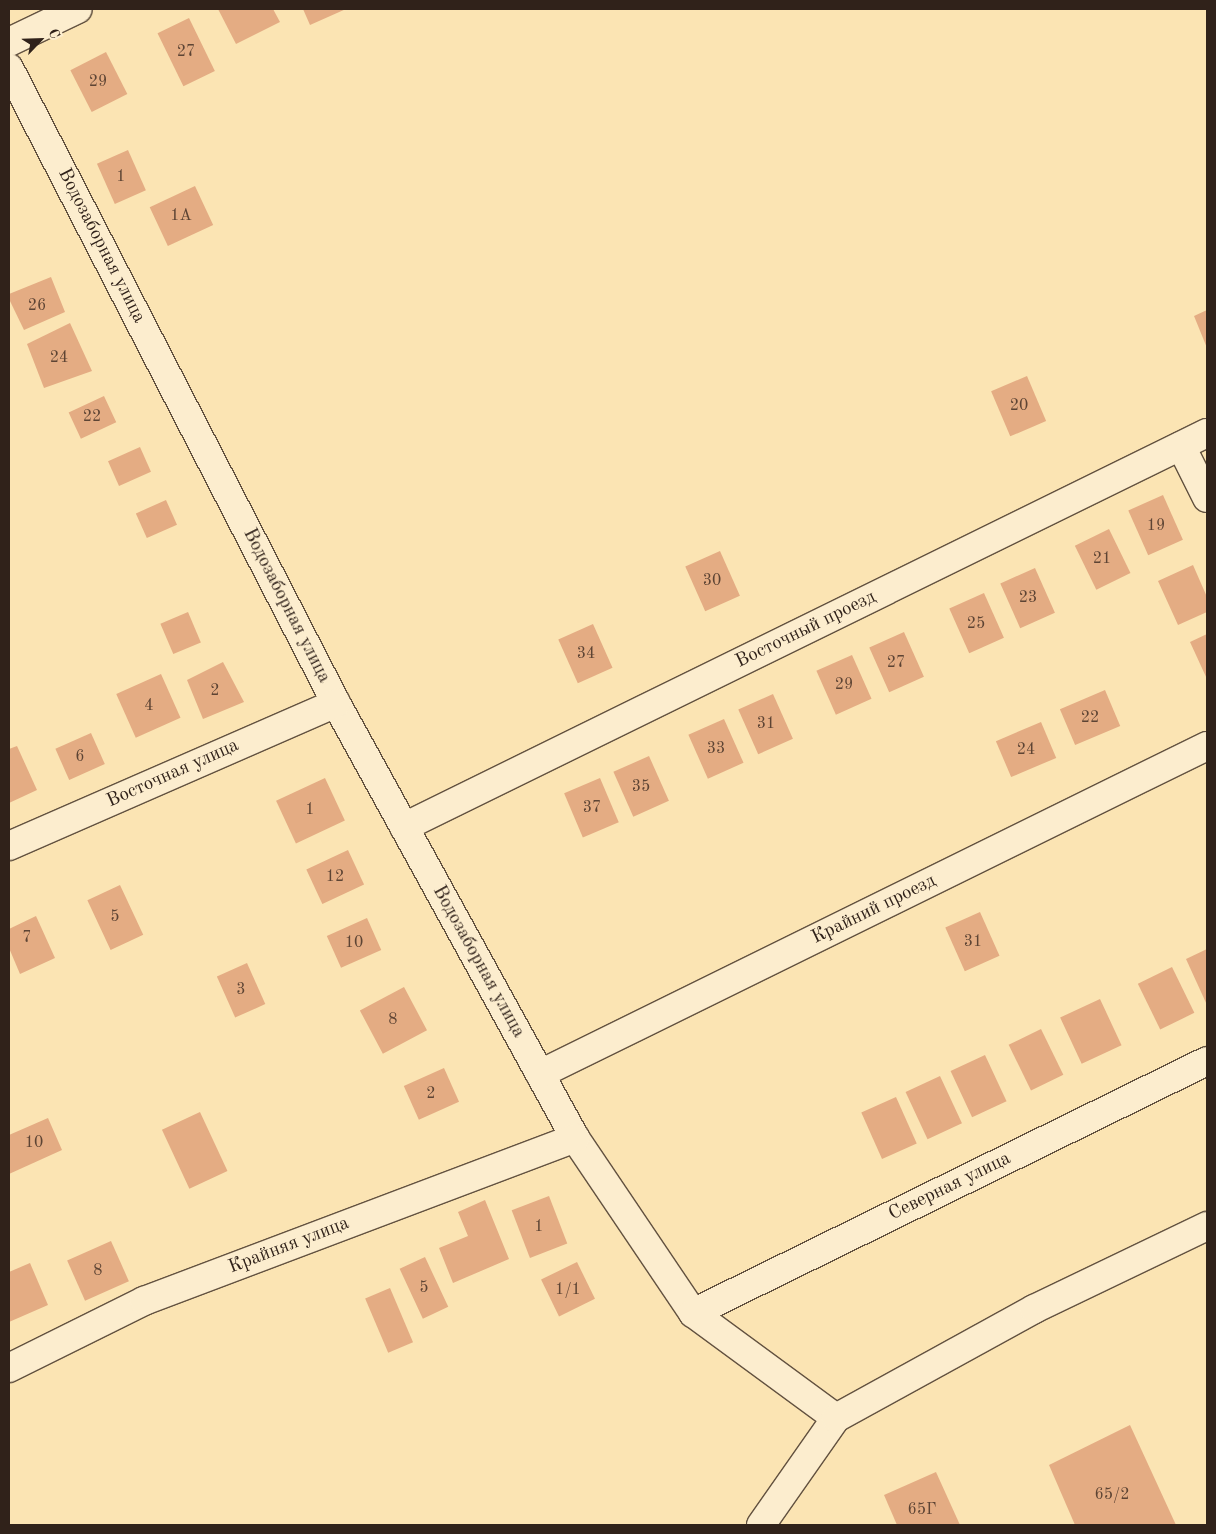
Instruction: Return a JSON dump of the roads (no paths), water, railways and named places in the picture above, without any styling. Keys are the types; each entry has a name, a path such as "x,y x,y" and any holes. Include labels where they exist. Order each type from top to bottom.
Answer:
{"street":[{"path":"9,42 78,9"},
{"name":"Водозаборная улица","path":"9,68 336,702 575,1138 693,1313 836,1418"},
{"name":"Восточный проезд","path":"404,827 1207,433"},
{"path":"1181,446 1207,498"},
{"name":"Восточная улица","path":"9,846 336,702"},
{"name":"Крайний проезд","path":"540,1074 1207,746"},
{"name":"Северная улица","path":"693,1313 1207,1061"},
{"name":"Крайняя улица","path":"9,1368 144,1301 575,1138"},
{"path":"761,1525 836,1418 1034,1309 1207,1226"}]}
